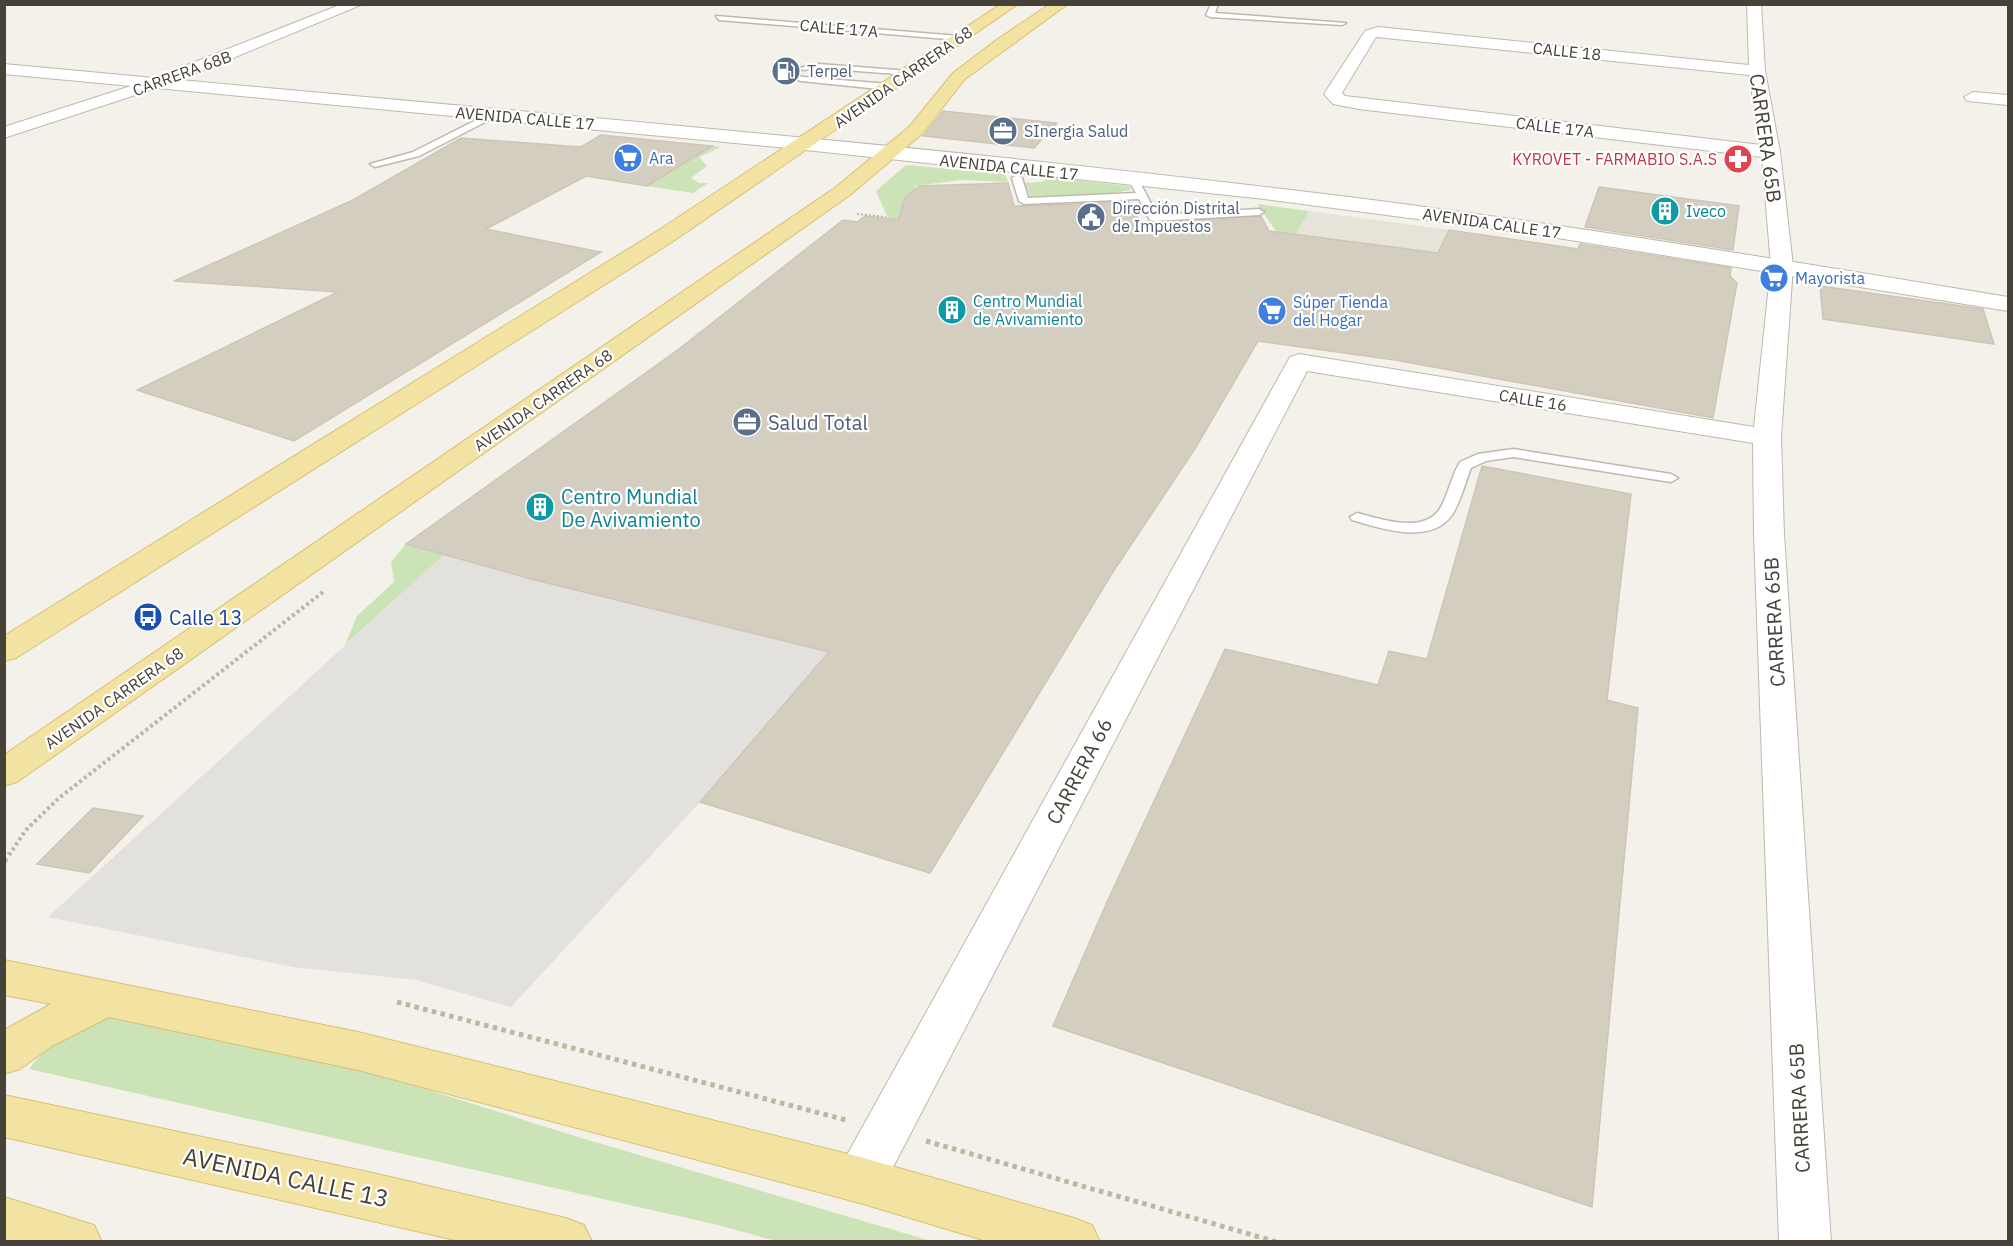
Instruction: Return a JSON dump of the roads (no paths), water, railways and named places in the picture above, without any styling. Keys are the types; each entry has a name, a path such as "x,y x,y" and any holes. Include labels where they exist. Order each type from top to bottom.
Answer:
{"main road":[{"name":"AVENIDA CARRERA 68","path":"4,651 608,273 812,140 1011,4"},
{"name":"AVENIDA CARRERA 68","path":"10,771 796,224 897,148 929,117 959,76 1000,44 1061,4"},
{"path":"4,977 358,1051 860,1180 1074,1242"},
{"path":"4,1055 36,1033 105,998"},
{"name":"AVENIDA CALLE 13","path":"4,1116 566,1242"},
{"path":"4,1221 76,1242"}],"street":[{"name":"CARRERA 68B","path":"4,133 183,74 356,4"},
{"name":"CARRERA 65B","path":"1751,5 1757,71 1771,152 1781,259 1767,436 1769,534 1805,1242"},
{"name":"CALLE 18","path":"1339,100 1333,94 1370,34 1378,32 1757,71"},
{"name":"AVENIDA CALLE 17","path":"4,58 183,74 1486,209 1781,259 2008,303"},
{"name":"AVENIDA CALLE 17","path":"4,69 492,115 812,140"},
{"path":"1973,97 2008,100"},
{"name":"CALLE 17A","path":"1339,100 1771,152"},
{"name":"AVENIDA CALLE 17","path":"897,148 1137,187 1260,186"},
{"name":"AVENIDA CALLE 17","path":"1781,259 2008,288"},
{"name":"CALLE 16","path":"1299,362 1767,436"},
{"name":"CARRERA 66","path":"860,1180 1299,362"}],"lane":[{"path":"1215,4 1210,15 1342,23"},
{"name":"CALLE 17A","path":"720,18 959,38"},
{"path":"803,68 819,66 909,73"},
{"path":"794,75 801,79 889,87"},
{"path":"375,164 416,154 492,115"},
{"path":"1017,178 1024,201 1137,187 1154,218 1259,212"},
{"path":"1357,517 1411,527 1433,523 1444,516 1465,465 1483,458 1513,453 1671,478"}],"place":[{"name":"Terpel","path":"786,71"},
{"name":"SInergia Salud","path":"1003,131"},
{"name":"Ara","path":"628,158"},
{"name":"KYROVET - FARMABIO S.A.S","path":"1738,159"},
{"name":"Iveco","path":"1665,211"},
{"name":"Dirección Distrital de Impuestos","path":"1091,217"},
{"name":"Mayorista","path":"1774,278"},
{"name":"Centro Mundial de Avivamiento","path":"952,310"},
{"name":"Súper Tienda del Hogar","path":"1272,311"},
{"name":"Salud Total","path":"747,422"},
{"name":"Centro Mundial De Avivamiento","path":"540,507"},
{"name":"Calle 13","path":"148,617"}]}
